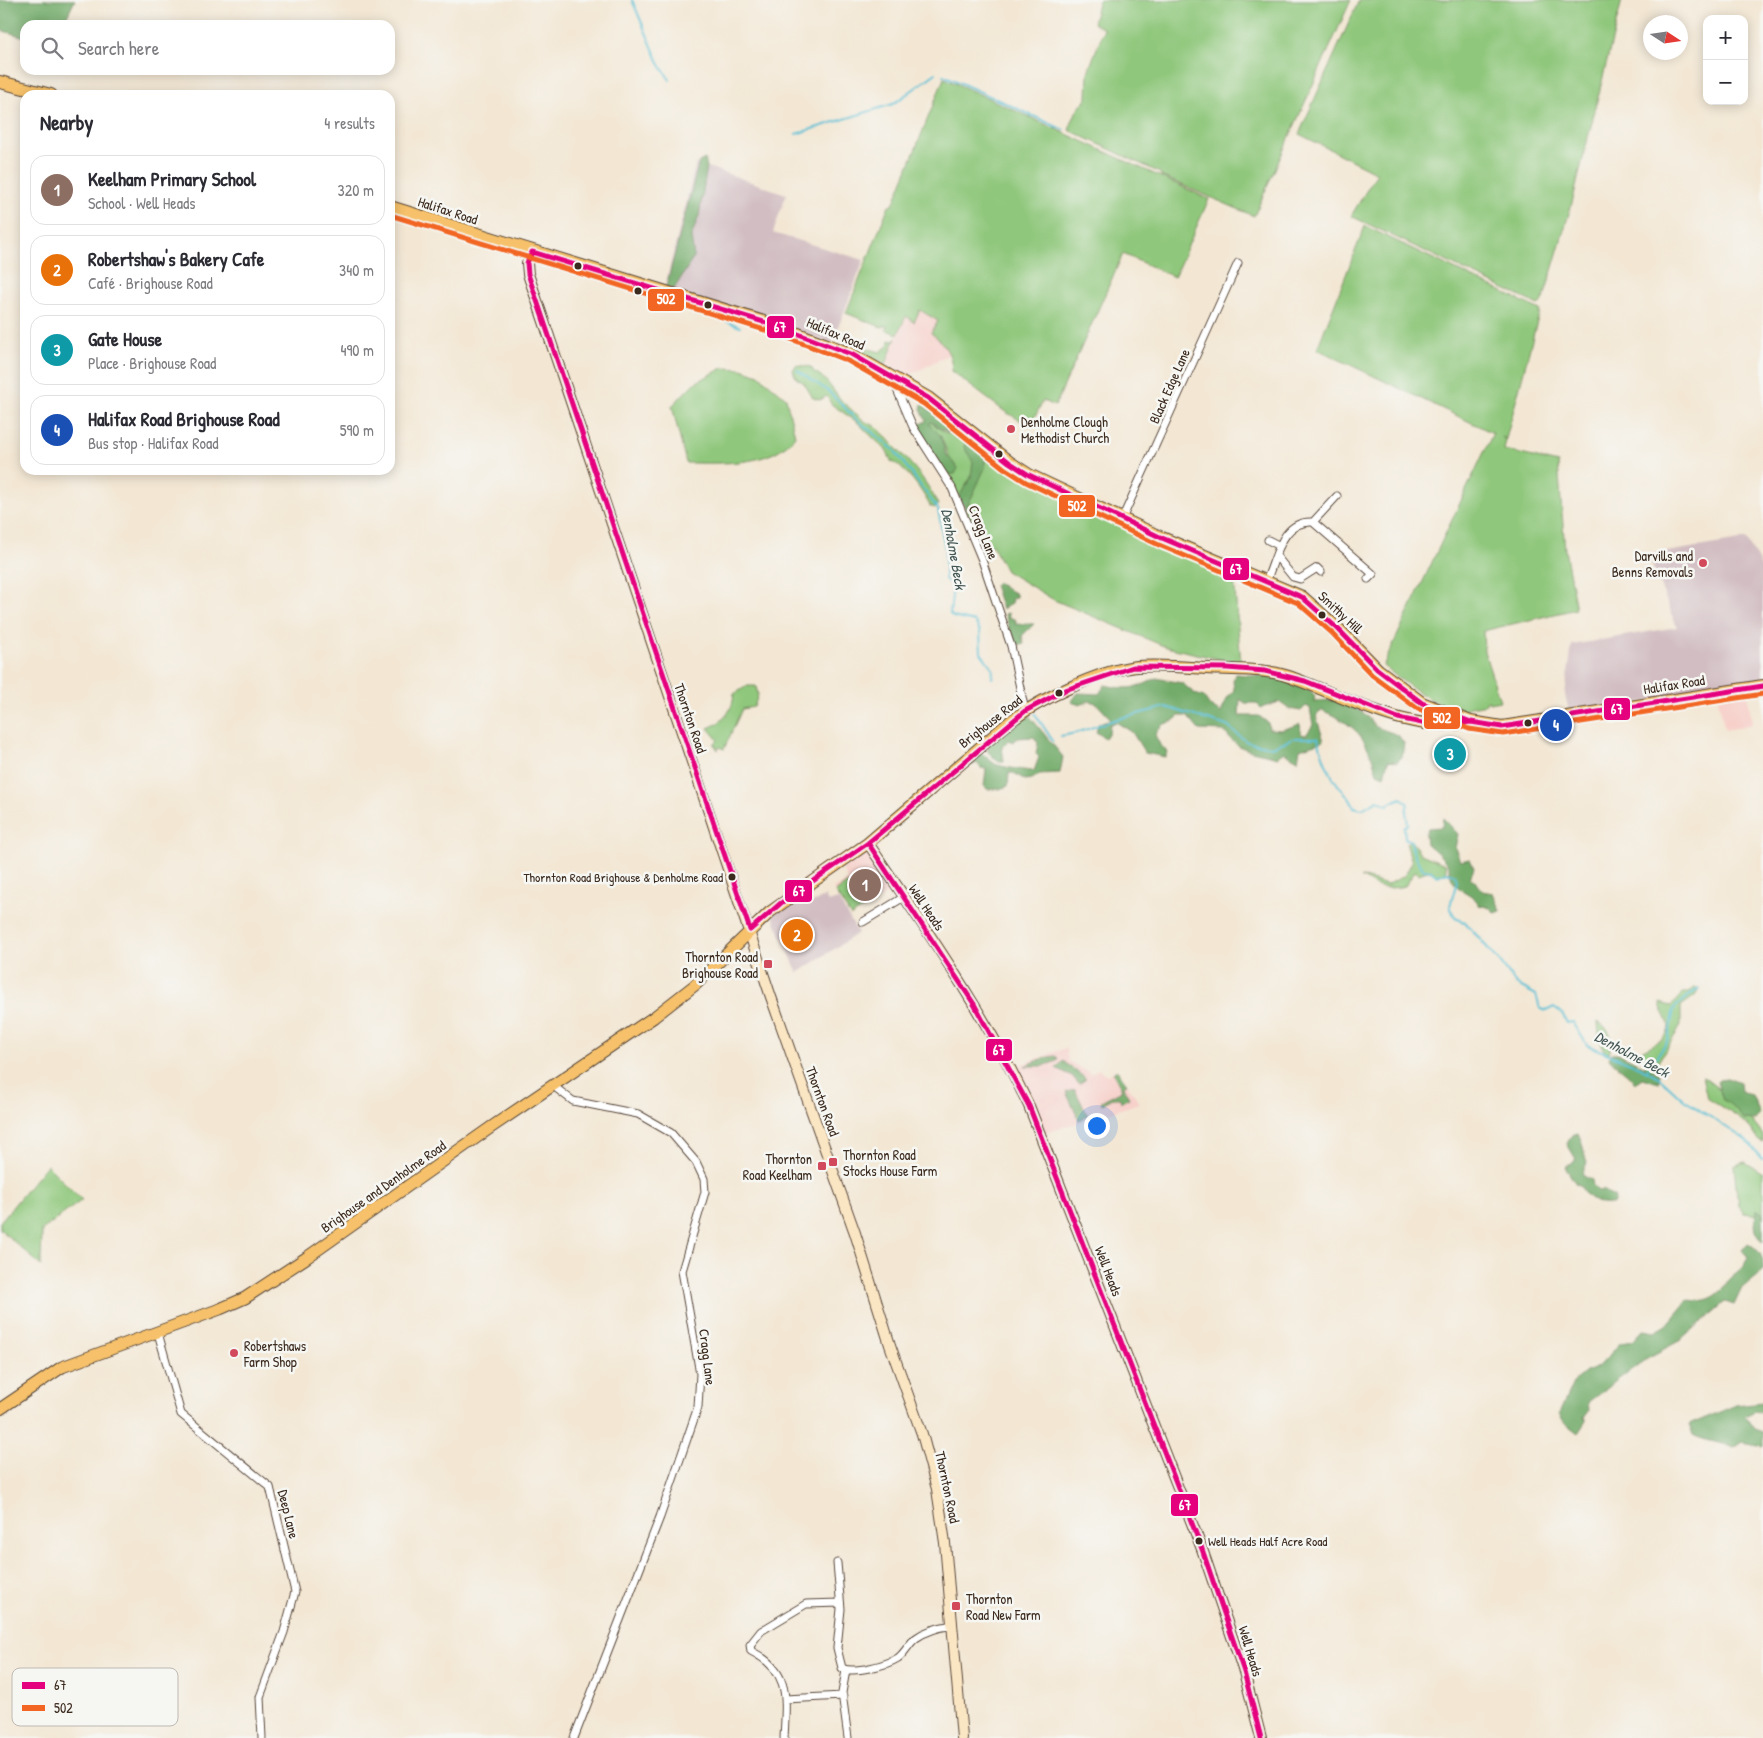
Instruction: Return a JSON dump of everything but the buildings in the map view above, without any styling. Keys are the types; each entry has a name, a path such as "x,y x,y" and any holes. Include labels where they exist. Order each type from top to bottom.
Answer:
{"highway":[{"path":"0,82 31,90"},
{"name":"Halifax Road","path":"395,209 804,334 850,354 891,375 928,398 1016,466 1122,519"},
{"name":"Smithy Hill","path":"1122,519 1205,557 1302,597 1397,686 1422,703 1471,722"},
{"name":"Halifax Road","path":"1471,722 1502,727 1763,686"}],"main road":[{"name":"Thornton Road","path":"532,252 527,263 528,274 771,997 855,1233 890,1346 922,1434 937,1489 946,1543 962,1738"},
{"name":"Brighouse Road","path":"750,930 781,903 868,843 1025,710 1065,690 1117,671 1133,667 1187,668 1257,671 1285,675 1398,717 1425,723 1458,724 1471,722"},
{"name":"Well Heads","path":"868,843 961,983 1029,1106 1209,1568 1244,1672 1261,1738"},
{"name":"Brighouse and Denholme Road","path":"0,1409 62,1367 158,1334 245,1298 308,1257 552,1085 654,1017 695,985 750,930"}],"street":[{"name":"Black Edge Lane","path":"1122,519 1238,263"},
{"name":"Cragg Lane","path":"891,375 913,428 952,488 982,560 1011,646 1025,710"},
{"path":"1313,522 1337,496"},
{"path":"1266,581 1280,546 1292,526 1304,522 1313,522 1373,574 1368,580"},
{"path":"1268,540 1280,546"},
{"path":"1277,557 1292,577 1300,579 1317,568"},
{"path":"864,922 904,897"},
{"name":"Cragg Lane","path":"552,1085 573,1101 638,1114 671,1133 696,1162 704,1179 705,1192 682,1271 700,1374 698,1407 660,1517 574,1738"},
{"name":"Deep Lane","path":"158,1334 181,1414 270,1487 295,1592 284,1632 260,1697 262,1738"},
{"path":"836,1563 840,1603 837,1648 840,1664 846,1670"},
{"path":"784,1738 785,1699 778,1670 772,1664 750,1651 750,1645 761,1632 806,1604 840,1603"},
{"path":"846,1670 867,1668 890,1662 901,1656 917,1637 940,1626 953,1625"},
{"path":"846,1670 843,1696 848,1738"},
{"path":"785,1699 843,1696"}],"shaded area":[{"path":"696,163 786,194 773,233 864,260 832,343 664,290"},
{"path":"920,310 939,321 931,333 940,339 949,354 907,377 886,364 906,316"},
{"path":"1746,539 1763,570 1763,686 1569,711 1565,695 1572,645 1677,627 1648,555"},
{"path":"1747,689 1752,724 1725,730 1718,698"},
{"path":"867,851 892,890 851,916 833,889 848,880 842,869"},
{"path":"801,894 808,906 825,896 828,902 838,899 858,933 798,973 772,915"},
{"path":"1066,1048 1068,1061 1091,1074 1098,1069 1107,1075 1117,1070 1140,1103 1045,1133 1014,1067"}],"green space":[{"path":"0,0 75,0 65,20 20,20 20,36 0,30"},
{"path":"1099,0 1351,0 1254,216 1161,176 1160,173 1069,130 1076,112 1087,98 1088,72 1104,29 1093,23"},
{"path":"1359,0 1622,0 1572,203 1543,301 1538,305 1351,216 1377,173 1299,134"},
{"path":"944,78 1209,199 1174,277 1123,254 1055,406 1043,401 1030,426 1004,411 951,371 951,360 947,350 931,333 938,321 920,310 914,322 906,316 898,334 886,330 887,326 881,327 846,313 889,205 893,205"},
{"path":"705,159 707,167 699,216 691,237 694,257 674,289 666,287 699,162"},
{"path":"1365,226 1540,310 1506,439 1502,437 1506,440 1504,450 1558,463 1565,550 1576,609 1483,631 1484,651 1500,701 1489,703 1489,700 1486,701 1486,704 1466,708 1466,711 1454,709 1432,700 1412,688 1383,666 1493,433 1317,349"},
{"path":"896,337 886,364 851,346 852,344 880,352 888,346 889,340 894,341"},
{"path":"796,365 811,367 814,372 826,381 844,403 867,423 881,431 924,481 938,505 935,508 930,506 923,493 908,474 891,461 887,451 857,422 831,404 827,396 820,400 813,398 804,383 796,378 793,370"},
{"path":"723,368 742,369 759,375 786,398 795,436 785,446 760,458 730,463 686,463 672,406 693,384"},
{"path":"922,404 985,453 985,468 966,509 959,497 971,477 973,462 964,447 966,440 942,429 932,422 929,424 940,435 946,454 958,468 955,474 946,474 916,426 926,421 921,409"},
{"path":"931,422 944,432 968,439 1010,472 1012,470 1267,588 1234,578 1241,664 1166,647 1054,600 1006,571 992,545 983,549 966,509 979,481 972,476 959,497 942,468 950,459 940,435 929,424"},
{"path":"997,583 1016,594 1016,597 1012,598 1011,604 1002,609 994,585"},
{"path":"1008,613 1009,617 1016,620 1015,624 1034,624 1022,636 1024,644 1014,645 1005,614"},
{"path":"1236,674 1290,681 1309,690 1315,696 1314,701 1334,700 1363,712 1376,727 1398,735 1404,743 1402,757 1397,762 1388,761 1384,776 1377,773 1369,749 1358,733 1343,721 1322,710 1316,716 1324,741 1300,749 1298,760 1284,752 1277,757 1248,750 1235,743 1224,731 1199,730 1187,716 1179,716 1173,721 1162,725 1155,735 1160,745 1168,752 1165,757 1145,753 1132,732 1116,722 1110,724 1109,732 1105,738 1096,732 1099,723 1111,719 1096,703 1089,701 1080,705 1071,702 1078,693 1099,694 1105,685 1132,688 1156,678 1182,683 1195,694 1204,697 1210,706 1221,713 1226,700 1234,690 1233,680","holes":["1240,699 1245,703 1256,703 1261,708 1279,702 1289,709 1301,711 1306,706 1310,708 1313,725 1306,735 1301,734 1300,724 1281,730 1269,729 1268,723 1259,716 1239,716"]},
{"path":"747,686 756,686 758,695 754,707 742,709 724,749 719,747 718,750 714,744 718,740 708,728 727,715 732,705 734,694"},
{"path":"1028,714 1063,757 1060,773 1040,774 1032,779 1025,780 1014,773 1009,773 1008,786 999,789 987,789 984,786 986,769 981,768 977,763 964,768 979,752 995,764 1014,769 1034,771 1039,757 1036,754 1038,743 1034,737 1017,738 1014,742 1009,740 1002,747 1004,761 997,761 988,752 987,745"},
{"path":"1443,818 1458,834 1455,848 1460,861 1470,859 1474,868 1470,878 1476,881 1482,891 1493,893 1501,911 1495,913 1490,908 1479,905 1474,898 1459,888 1454,883 1445,860 1426,844 1425,834 1428,828 1442,827"},
{"path":"1411,841 1421,854 1445,864 1447,872 1437,876 1426,871 1419,874 1415,871 1405,886 1392,888 1382,888 1361,877 1387,885 1405,875 1412,862 1406,843"},
{"path":"848,883 864,908 851,916 835,892"},
{"path":"1694,988 1699,988 1695,996 1681,1006 1681,1026 1651,1073 1644,1069 1647,1060 1640,1052 1665,1037 1668,1032 1669,1027 1660,1003 1671,1006 1683,993 1689,993"},
{"path":"1598,1022 1609,1032 1611,1044 1609,1054 1605,1053 1599,1038"},
{"path":"1612,1053 1618,1053 1659,1074 1659,1083 1642,1078 1635,1083 1609,1058"},
{"path":"1055,1056 1058,1058 1057,1061 1043,1066 1025,1066 1044,1058"},
{"path":"1063,1061 1086,1079 1079,1084 1072,1076 1056,1068"},
{"path":"1117,1070 1127,1084 1123,1087 1129,1098 1121,1102 1120,1098 1113,1098 1102,1104 1101,1101 1122,1090 1113,1073"},
{"path":"1702,1076 1724,1093 1751,1120 1763,1135 1763,1143 1741,1120 1707,1098"},
{"path":"1727,1078 1740,1083 1741,1092 1752,1095 1760,1113 1755,1120 1744,1119 1730,1104 1723,1100 1717,1082 1719,1079"},
{"path":"1075,1090 1088,1116 1079,1120 1066,1092"},
{"path":"1578,1134 1587,1163 1582,1173 1585,1177 1592,1180 1593,1186 1598,1191 1603,1190 1615,1197 1614,1203 1598,1203 1589,1198 1580,1185 1576,1184 1565,1167 1576,1159 1567,1144 1571,1136"},
{"path":"1745,1162 1763,1173 1763,1216 1744,1213 1738,1206 1734,1166"},
{"path":"47,1165 82,1200 42,1230 41,1266 0,1229 0,1222"},
{"path":"1756,1209 1763,1214 1763,1243 1756,1232"},
{"path":"1748,1243 1760,1254 1763,1271 1742,1288 1734,1305 1725,1302 1681,1340 1647,1358 1588,1402 1589,1410 1584,1417 1586,1421 1578,1433 1565,1423 1559,1414 1573,1383 1586,1372 1597,1367 1620,1343 1633,1341 1643,1330 1655,1332 1667,1325 1688,1300 1708,1299 1720,1292 1745,1264 1748,1257 1742,1250"},
{"path":"1763,1402 1763,1413 1755,1411 1745,1416 1754,1429 1763,1432 1763,1446 1743,1442 1734,1448 1693,1435 1689,1425 1736,1405"}],"waterway":[{"path":"632,0 660,65 670,80"},
{"path":"796,134 893,104 936,73"},
{"path":"943,75 1064,130"},
{"name":"Denholme Beck","path":"727,321 740,327"},
{"name":"Denholme Beck","path":"797,370 828,391 856,419 894,450 938,509 945,549 945,579 953,586 950,614 953,617 975,622 980,631 981,653 993,669 992,678"},
{"name":"Denholme Beck","path":"1061,736 1166,707 1227,726 1247,742 1272,747 1291,739"},
{"name":"Denholme Beck","path":"1035,714 1053,741"},
{"name":"Denholme Beck","path":"1294,738 1318,738 1323,757 1331,774 1349,797 1354,807 1362,809 1378,800 1387,805 1401,798 1408,803 1406,812 1408,824 1404,827 1405,838 1411,841 1419,863 1424,870 1431,871 1437,876 1447,872 1455,875 1457,881 1450,906 1455,918 1465,922 1500,962 1516,984 1536,995 1540,1008 1546,1011 1554,1007 1562,1013 1567,1023 1573,1022 1587,1045 1640,1067 1660,1078 1684,1100 1746,1140 1763,1159"},
{"path":"1647,1070 1668,1040 1674,1008 1699,988"}],"transit line":[{"name":"502","path":"395,217 778,334 848,361 924,404 1004,468 1026,482 1159,545 1298,603 1333,634 1372,675 1418,709 1469,729 1503,734 1763,694"},
{"name":"67","path":"532,252 780,327 851,354 928,398 1009,462 1029,475 1162,538 1302,597 1338,629 1377,669 1422,703 1471,722 1446,725 1398,718 1305,681 1265,671 1227,668 1133,667 1065,690 1025,711 868,843 781,903 750,930 528,274 527,263 532,252"},
{"name":"67","path":"1471,722 1502,727 1763,686"},
{"name":"67","path":"868,843 974,1004 1029,1106 1202,1549 1244,1672 1261,1738"}],"place":[{"name":"Denholme Clough Methodist Church","path":"1011,429"},
{"name":"Darvills and Benns Removals","path":"1703,563"},
{"name":"Halifax Road Brighouse Road","path":"1556,725"},
{"name":"Gate House","path":"1450,754"},
{"name":"Thornton Road Brighouse & Denholme Road","path":"732,877"},
{"name":"Keelham Primary School","path":"865,885"},
{"name":"Robertshaw's Bakery Cafe","path":"797,935"},
{"name":"Thornton Road Brighouse Road","path":"768,964"},
{"name":"Thornton Road Stocks House Farm","path":"833,1162"},
{"name":"Thornton Road Keelham","path":"822,1166"},
{"name":"Robertshaws Farm Shop","path":"234,1353"},
{"name":"Well Heads Half Acre Road","path":"1199,1541"},
{"name":"Thornton Road New Farm","path":"956,1606"}]}
